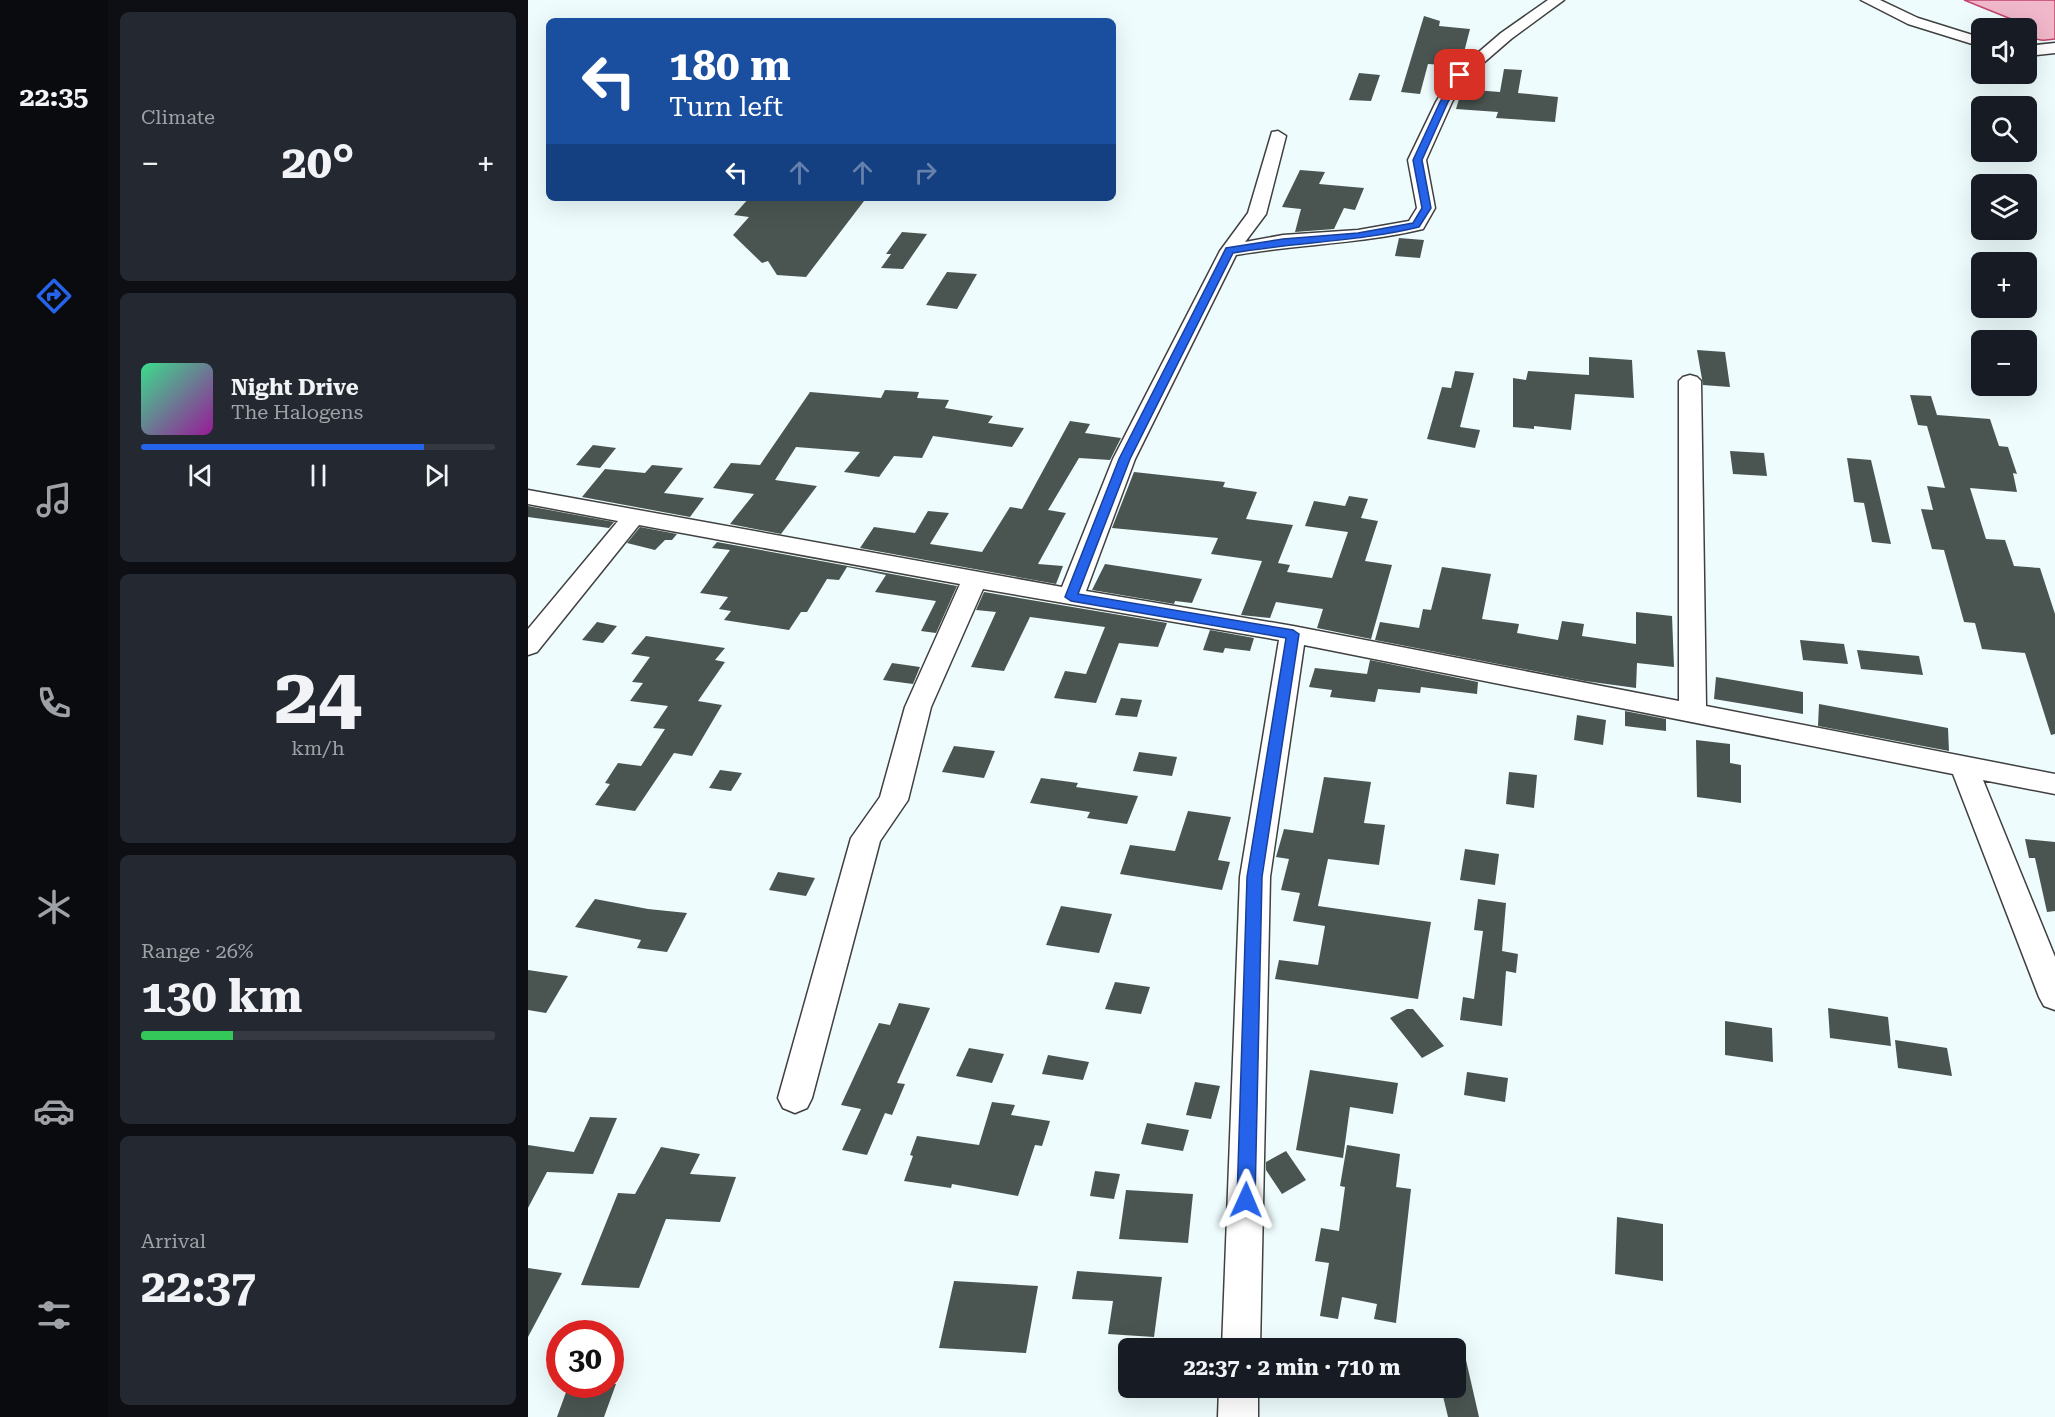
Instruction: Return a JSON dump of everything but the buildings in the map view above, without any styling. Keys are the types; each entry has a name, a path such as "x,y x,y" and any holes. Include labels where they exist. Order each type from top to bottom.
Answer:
{"street":[{"path":"1229,250 1283,241 1358,236 1416,225 1426,208 1418,160 1444,102 1460,75 1506,36 1557,0"},
{"path":"1868,0 1913,21 1971,39"},
{"path":"2037,50 2055,48"},
{"path":"1071,597 1124,459 1229,250 1257,214 1278,136"},
{"path":"1690,381 1693,712"},
{"path":"528,496 1071,597 1293,634 2055,784"},
{"path":"528,646 634,516"},
{"path":"795,1098 866,838 894,800 918,706 975,579"},
{"path":"1241,1338 1255,877 1293,634"},
{"path":"1964,767 2055,997"},
{"path":"1238,1417 1239,1398"}],"shaded area":[{"path":"1964,0 2055,0 2055,39 2037,39 2037,18 2009,18"}],"route":[{"path":"1246,1200 1255,877 1293,634 1071,597 1124,459 1229,250 1283,241 1358,236 1416,225 1426,208 1418,160 1444,102 1460,75"}]}
